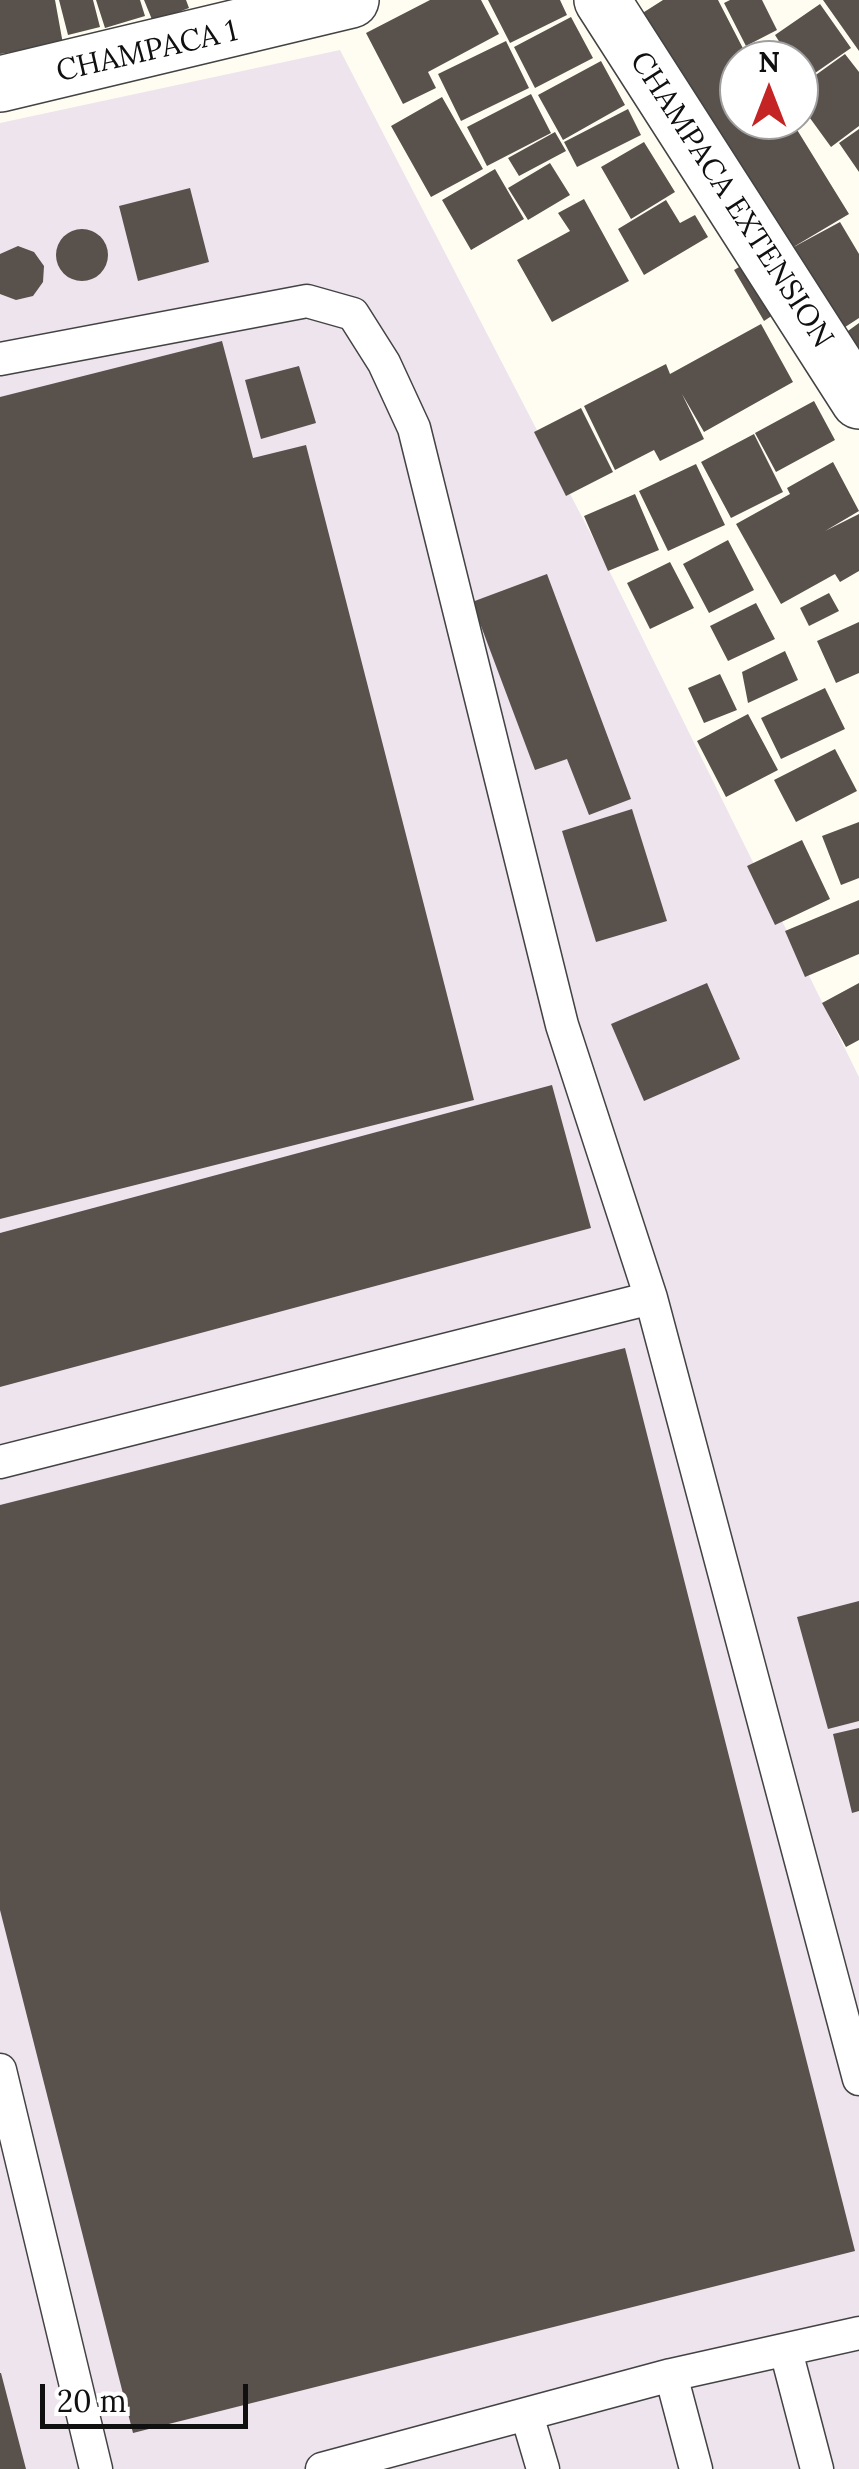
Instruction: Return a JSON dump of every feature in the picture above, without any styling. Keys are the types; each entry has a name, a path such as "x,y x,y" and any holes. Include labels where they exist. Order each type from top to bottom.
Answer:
{"street":[{"name":"CHAMPACA EXTENSION","path":"602,0 859,401"},
{"name":"CHAMPACA 1","path":"0,84 342,2"}],"lane":[{"path":"0,359 307,301 353,314 384,363 414,428 562,1025 651,1298 859,2079"},
{"path":"0,1462 651,1298"},
{"path":"0,2070 96,2469"},
{"path":"322,2469 671,2375 859,2333"},
{"path":"786,2351 817,2469"},
{"path":"671,2375 696,2469"},
{"path":"527,2415 543,2469"}],"shaded area":[{"path":"340,50 596,544 859,1077 859,2469 0,2469 0,123"}],"building":[{"path":"0,0 55,0 63,44 0,54"},
{"path":"59,0 93,0 100,27 68,35"},
{"path":"96,0 140,0 145,16 105,28"},
{"path":"144,0 186,0 189,8 153,22"},
{"path":"430,0 481,0 499,34 428,72 436,88 403,104 366,33"},
{"path":"488,0 560,0 567,15 510,43"},
{"path":"663,0 718,0 739,40 719,40 719,139 641,14"},
{"path":"762,0 777,30 758,40 743,40 724,3"},
{"path":"823,0 859,0 859,51"},
{"path":"820,4 851,48 819,70 819,40 778,40 775,35"},
{"path":"571,17 593,58 535,88 514,47"},
{"path":"506,41 529,88 461,121 438,74"},
{"path":"845,54 859,72 859,126 831,147 819,130 819,73"},
{"path":"601,61 625,105 563,140 538,95"},
{"path":"531,94 551,133 487,166 467,127"},
{"path":"442,97 483,169 431,197 391,126"},
{"path":"628,109 641,135 577,167 564,142"},
{"path":"859,129 859,172 839,143"},
{"path":"555,132 566,151 519,176 508,158"},
{"path":"720,140 803,140 849,214 790,249 840,222 859,254 859,318 839,331"},
{"path":"644,142 675,192 631,219 601,167"},
{"path":"550,163 570,195 528,220 508,188"},
{"path":"495,169 524,219 471,250 442,200"},
{"path":"190,188 209,262 138,281 119,206"},
{"path":"584,199 629,281 552,322 517,260 570,231 558,213"},
{"path":"666,200 680,223 695,215 708,237 644,275 618,229"},
{"path":"82,229 101,236 108,255 101,274 82,281 63,274 56,255 63,236"},
{"path":"18,246 34,252 44,266 43,282 33,296 16,300 0,294 0,254"},
{"path":"755,258 785,307 764,321 734,270"},
{"path":"859,323 859,362 841,336"},
{"path":"761,324 793,382 704,432 682,394 704,439 660,461 654,450 615,470 584,406 666,364 670,374"},
{"path":"222,341 253,458 306,445 474,1100 0,1219 0,397"},
{"path":"299,366 316,423 261,439 245,380"},
{"path":"814,401 835,440 776,472 755,433"},
{"path":"581,408 613,472 566,496 534,432"},
{"path":"754,434 783,492 731,518 701,462"},
{"path":"833,462 859,511 825,531 859,514 859,571 840,582 835,574 781,604 736,524 790,494 787,488"},
{"path":"696,464 725,525 668,551 639,491"},
{"path":"635,494 659,550 608,571 584,516"},
{"path":"728,540 754,590 709,613 683,564"},
{"path":"670,562 694,608 650,629 627,583"},
{"path":"547,574 631,799 589,815 567,759 535,770 472,602"},
{"path":"829,593 839,611 809,626 800,608"},
{"path":"756,603 775,639 728,661 710,626"},
{"path":"859,622 859,673 836,683 817,641"},
{"path":"785,651 798,680 748,703 742,672"},
{"path":"720,674 737,710 704,723 688,688"},
{"path":"825,688 845,729 781,759 761,718"},
{"path":"748,714 778,770 726,797 697,741"},
{"path":"835,749 857,791 796,822 774,780"},
{"path":"632,809 667,921 596,942 562,831"},
{"path":"859,822 859,878 841,885 822,836"},
{"path":"802,840 830,899 775,925 747,866"},
{"path":"859,900 859,954 805,977 785,931"},
{"path":"707,983 740,1059 644,1101 611,1024"},
{"path":"859,983 859,1040 846,1047 822,1003"},
{"path":"552,1085 591,1228 0,1387 0,1233"},
{"path":"625,1348 855,2251 133,2433 0,1910 0,1505"},
{"path":"859,1601 859,1721 828,1729 797,1617"},
{"path":"859,1728 859,1811 852,1813 833,1734"},
{"path":"1,2373 26,2469 0,2469"}]}
